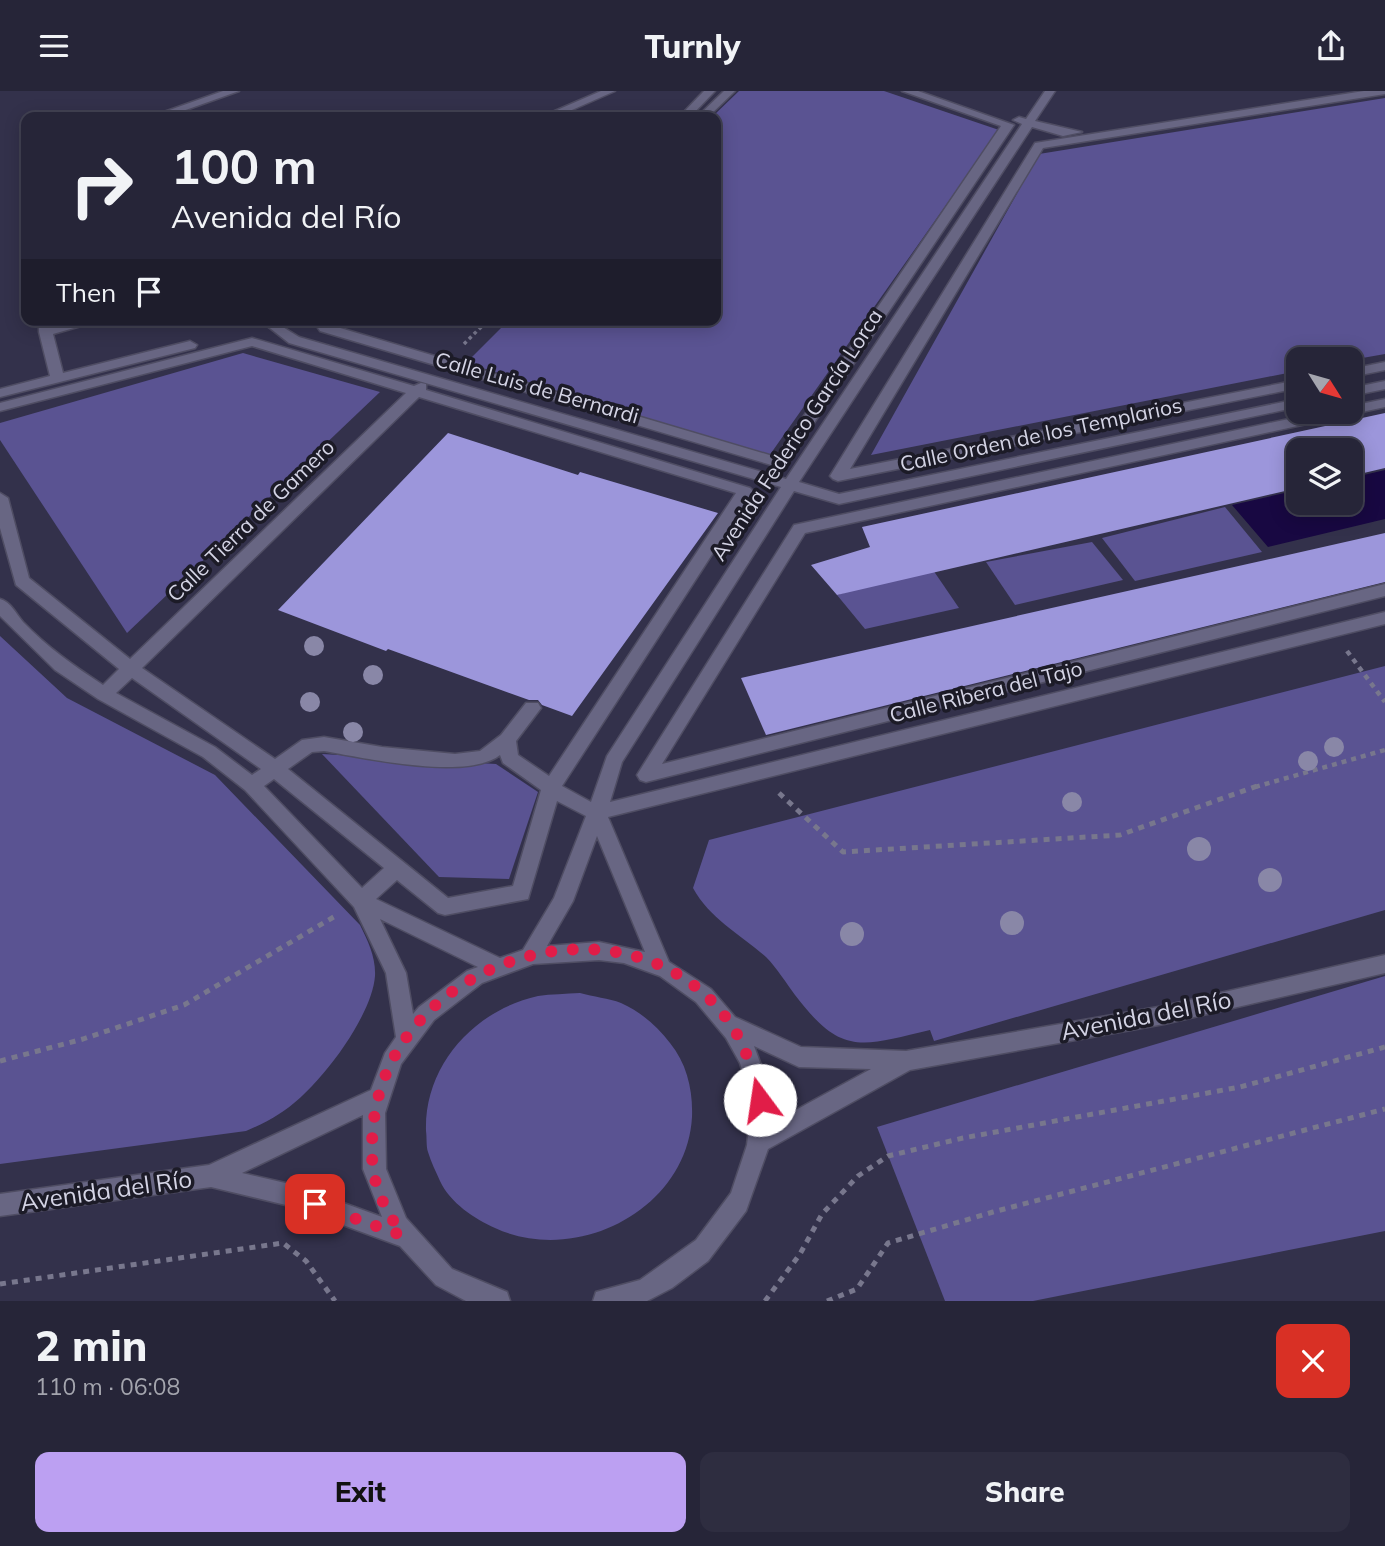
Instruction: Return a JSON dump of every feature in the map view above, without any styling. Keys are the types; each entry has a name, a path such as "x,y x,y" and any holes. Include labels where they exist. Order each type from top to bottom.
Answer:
{"street":[{"path":"171,112 234,91"},
{"path":"559,112 610,91"},
{"path":"689,112 710,91"},
{"path":"707,112 730,91"},
{"path":"330,326 325,328 780,463 1008,125 907,91"},
{"path":"933,91 1063,133 1332,91"},
{"name":"Avenida Federico García Lorca","path":"531,954 563,901 613,761 1050,91"},
{"path":"1286,386 838,477 1039,145 1385,91"},
{"path":"46,326 58,379"},
{"path":"0,393 264,326"},
{"name":"Calle Luis de Bernardi","path":"283,326 294,340 793,484"},
{"path":"0,407 252,342 744,491 551,788 521,893 445,907 274,768 130,668 22,581 0,498"},
{"name":"Calle Tierra de Gamero","path":"104,694 444,363"},
{"path":"1363,371 1385,366"},
{"path":"1363,390 1385,385"},
{"path":"1363,408 1385,403"},
{"name":"Calle Orden de los Templarios","path":"793,484 839,499 1286,406"},
{"path":"1289,424 800,529 646,775 1385,590"},
{"path":"0,605 18,626 61,666 104,694 209,752 252,785 361,901 396,973 406,1035"},
{"name":"Calle Ribera del Tajo","path":"597,812 1385,618"},
{"path":"252,785 308,745 324,744 383,754 455,761 485,757 507,740 531,708"},
{"path":"507,740 509,758 572,802 597,812 661,967"},
{"path":"361,901 397,868"},
{"path":"361,901 496,965"},
{"path":"498,1301 446,1279 401,1235 379,1192 370,1145 377,1098 388,1066 406,1035 446,994 496,965 531,954 576,949 620,953 661,967 700,991 731,1025 750,1060 760,1100 759,1142 740,1201 700,1252 643,1291 605,1301"},
{"name":"Avenida del Río","path":"731,1025 799,1057 906,1061 1164,1015 1385,964"},
{"name":"Avenida del Río","path":"759,1142 906,1061"},
{"name":"Avenida del Río","path":"0,1205 211,1176 377,1098"},
{"name":"Avenida del Río","path":"211,1176 294,1196 401,1235"}],"path":[{"path":"1332,631 1385,702"},
{"path":"755,772 843,852 1120,835 1275,780 1385,750"},
{"path":"0,1061 83,1039 184,1005 361,901"},
{"path":"765,1301 800,1254 822,1214 858,1176 888,1156 963,1138 1240,1087 1385,1047"},
{"path":"827,1301 857,1289 888,1243 993,1212 1385,1108"},
{"path":"0,1284 283,1243 306,1261 335,1301"}],"shaded area":[{"path":"739,91 884,91 999,130 769,456 466,363 503,326 721,326 721,112 717,112"},
{"path":"1385,98 1385,354 1363,358 1363,347 1286,347 1286,373 871,455 1039,154"},
{"path":"243,353 380,392 127,633 0,440 0,423"},
{"path":"1385,470 1385,519 1268,547 1232,505 1286,493 1286,515 1363,515 1363,475"},
{"path":"1225,507 1262,552 1135,581 1102,538"},
{"path":"1092,542 1123,580 1015,605 986,562"},
{"path":"931,567 959,608 865,629 837,595"},
{"path":"0,636 67,698 215,775 360,925 371,950 375,969 364,1012 353,1033 324,1072 293,1104 271,1119 246,1131 0,1164"},
{"path":"1385,666 1385,910 934,1041 930,1030 886,1040 854,1042 840,1038 811,1015 766,957 708,909 693,888 709,840"},
{"path":"322,754 496,764 538,792 509,879 439,877"},
{"path":"1385,976 1385,1231 1033,1301 945,1301 877,1127"},
{"path":"580,993 616,1001 635,1011 654,1025 676,1051 688,1078 691,1097 692,1117 685,1150 671,1179 649,1203 622,1221 592,1234 560,1240 527,1238 495,1228 471,1215 444,1189 427,1150 428,1107 434,1084 444,1063 457,1044 474,1028 515,1003 538,996"}],"building":[{"path":"1385,413 1385,468 1363,473 1363,438 1286,438 1286,491 837,595 811,565 870,547 862,527 1335,424 1363,424 1363,418"},
{"path":"448,433 578,475 580,472 718,513 572,716 542,705 538,700 529,700 388,649 386,651 278,610"},
{"path":"1385,533 1385,582 766,735 741,678"}],"route":[{"path":"315,1204 401,1235 379,1192 370,1145 377,1098 388,1066 406,1035 446,994 496,965 531,954 576,949 620,953 661,967 700,991 731,1025 750,1060 760,1100"}]}
